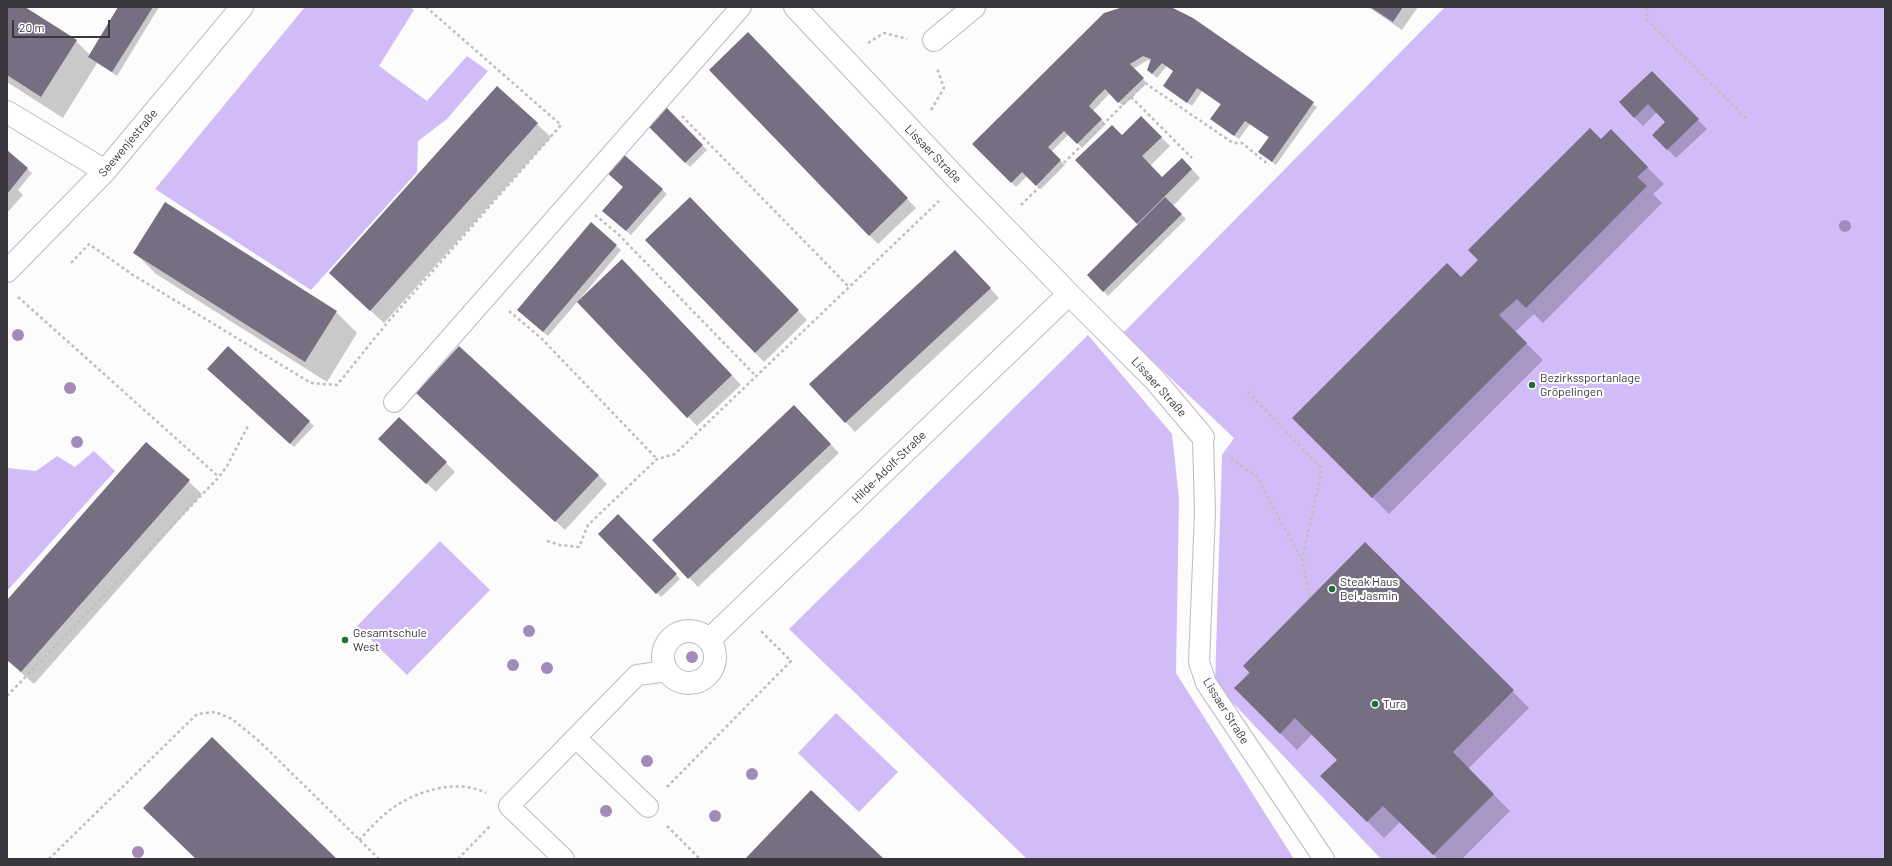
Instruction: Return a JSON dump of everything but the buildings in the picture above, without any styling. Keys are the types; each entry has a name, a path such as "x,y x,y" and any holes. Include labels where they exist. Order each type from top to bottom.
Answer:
{"street":[{"name":"Seewenjestraße","path":"7,271 105,171 242,7"},
{"name":"Lissaer Straße","path":"795,7 843,60 959,181 1155,380 1203,438"},
{"path":"934,40 974,7"},
{"path":"7,112 105,171"},
{"name":"Hilde-Adolf-Straße","path":"709,640 1069,294"},
{"path":"694,631 703,634 709,640 715,655 715,664 711,672 705,678 698,682 689,683 674,678 668,672 664,663 664,654 666,645 671,638 678,633 694,631"}],"lane":[{"path":"394,402 741,7"},
{"name":"Lissaer Straße","path":"1203,438 1205,514 1199,662 1206,683 1324,859"},
{"path":"564,859 510,806 637,675 668,672"},
{"path":"576,738 648,807"}],"path":[{"path":"71,263 89,244 134,276 311,383 337,385 387,323 561,125 426,7"},
{"path":"1647,7 1646,20 1747,119"},
{"path":"843,60 884,33 923,43 934,40"},
{"path":"911,131 929,114 944,88 929,48 934,40"},
{"path":"1001,224 1145,83 1233,143 1242,143 1269,165"},
{"path":"662,96 849,287"},
{"path":"1131,97 1192,158"},
{"path":"547,541 560,545 579,547 588,525 657,459 675,454 959,181"},
{"path":"574,197 618,234 756,376"},
{"path":"488,294 541,338 657,459"},
{"path":"17,296 218,477"},
{"path":"1248,392 1322,470 1302,560"},
{"path":"7,696 218,477 227,466 248,426"},
{"path":"1203,438 1257,477 1302,560 1310,597"},
{"path":"700,859 648,807 791,661 740,610"},
{"path":"49,859 197,714 215,712 232,719 259,741 379,859"},
{"path":"359,840 390,810 424,792 449,786 476,788 510,806 458,859"}],"shaded area":[{"path":"305,7 410,7 414,10 379,66 427,101 467,56 488,71 447,119 418,141 417,172 311,290 155,189"},
{"name":"Bezirkssportanlage Gröpelingen","path":"1445,7 1885,7 1885,859 1381,859 1215,684 1222,455 1234,438 1123,333"},
{"path":"1088,335 1172,434 1179,499 1176,673 1294,859 1027,859 789,629"},
{"path":"94,451 115,471 7,591 7,468 36,471 57,456 75,467"},
{"path":"440,541 490,590 407,675 357,626"},
{"path":"836,713 898,772 859,812 798,753"}],"place":[{"name":"Bezirkssportanlage Gröpelingen","path":"1532,385"},
{"name":"Steak Haus Bei Jasmin","path":"1332,589"},
{"name":"Gesamtschule West","path":"345,640"},
{"name":"Tura","path":"1375,704"}]}
